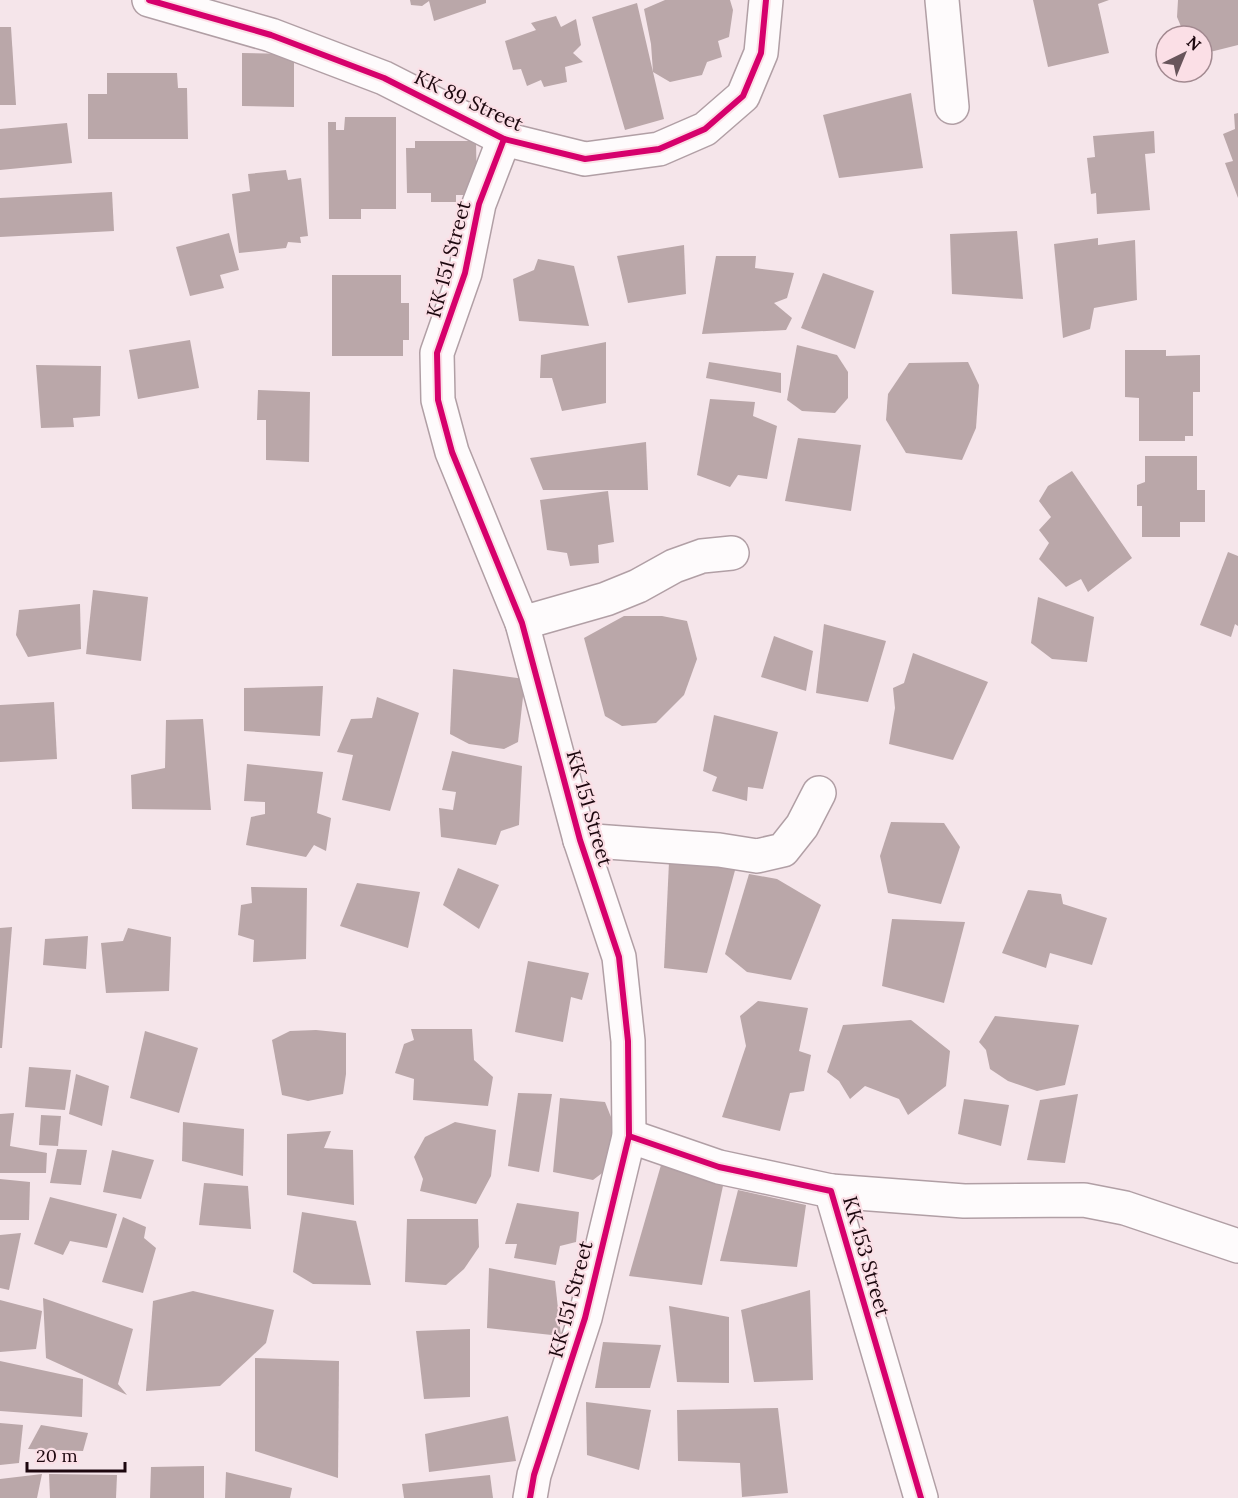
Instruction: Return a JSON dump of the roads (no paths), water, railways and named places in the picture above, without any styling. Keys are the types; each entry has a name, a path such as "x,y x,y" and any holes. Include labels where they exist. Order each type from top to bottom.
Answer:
{"street":[{"name":"KK 89 Street","path":"149,0 271,35 374,74 504,139 585,159 658,149 705,129 743,96 761,53 766,0"},
{"path":"942,0 952,107"},
{"name":"KK 151 Street","path":"504,139 479,204 465,273 438,352 438,400 452,452 522,623 580,840 619,957 628,1041 629,1137 585,1318 534,1475 530,1498"},
{"path":"522,623 606,598 638,586 674,566 702,556 732,553"},
{"name":"KK 151 Street","path":"580,840 719,850 757,856 783,850 802,826 819,792"},
{"name":"KK 153 Street","path":"629,1137 719,1167 831,1191 964,1201 1084,1200 1125,1208 1238,1246"},
{"name":"KK 153 Street","path":"831,1191 921,1498"}]}
